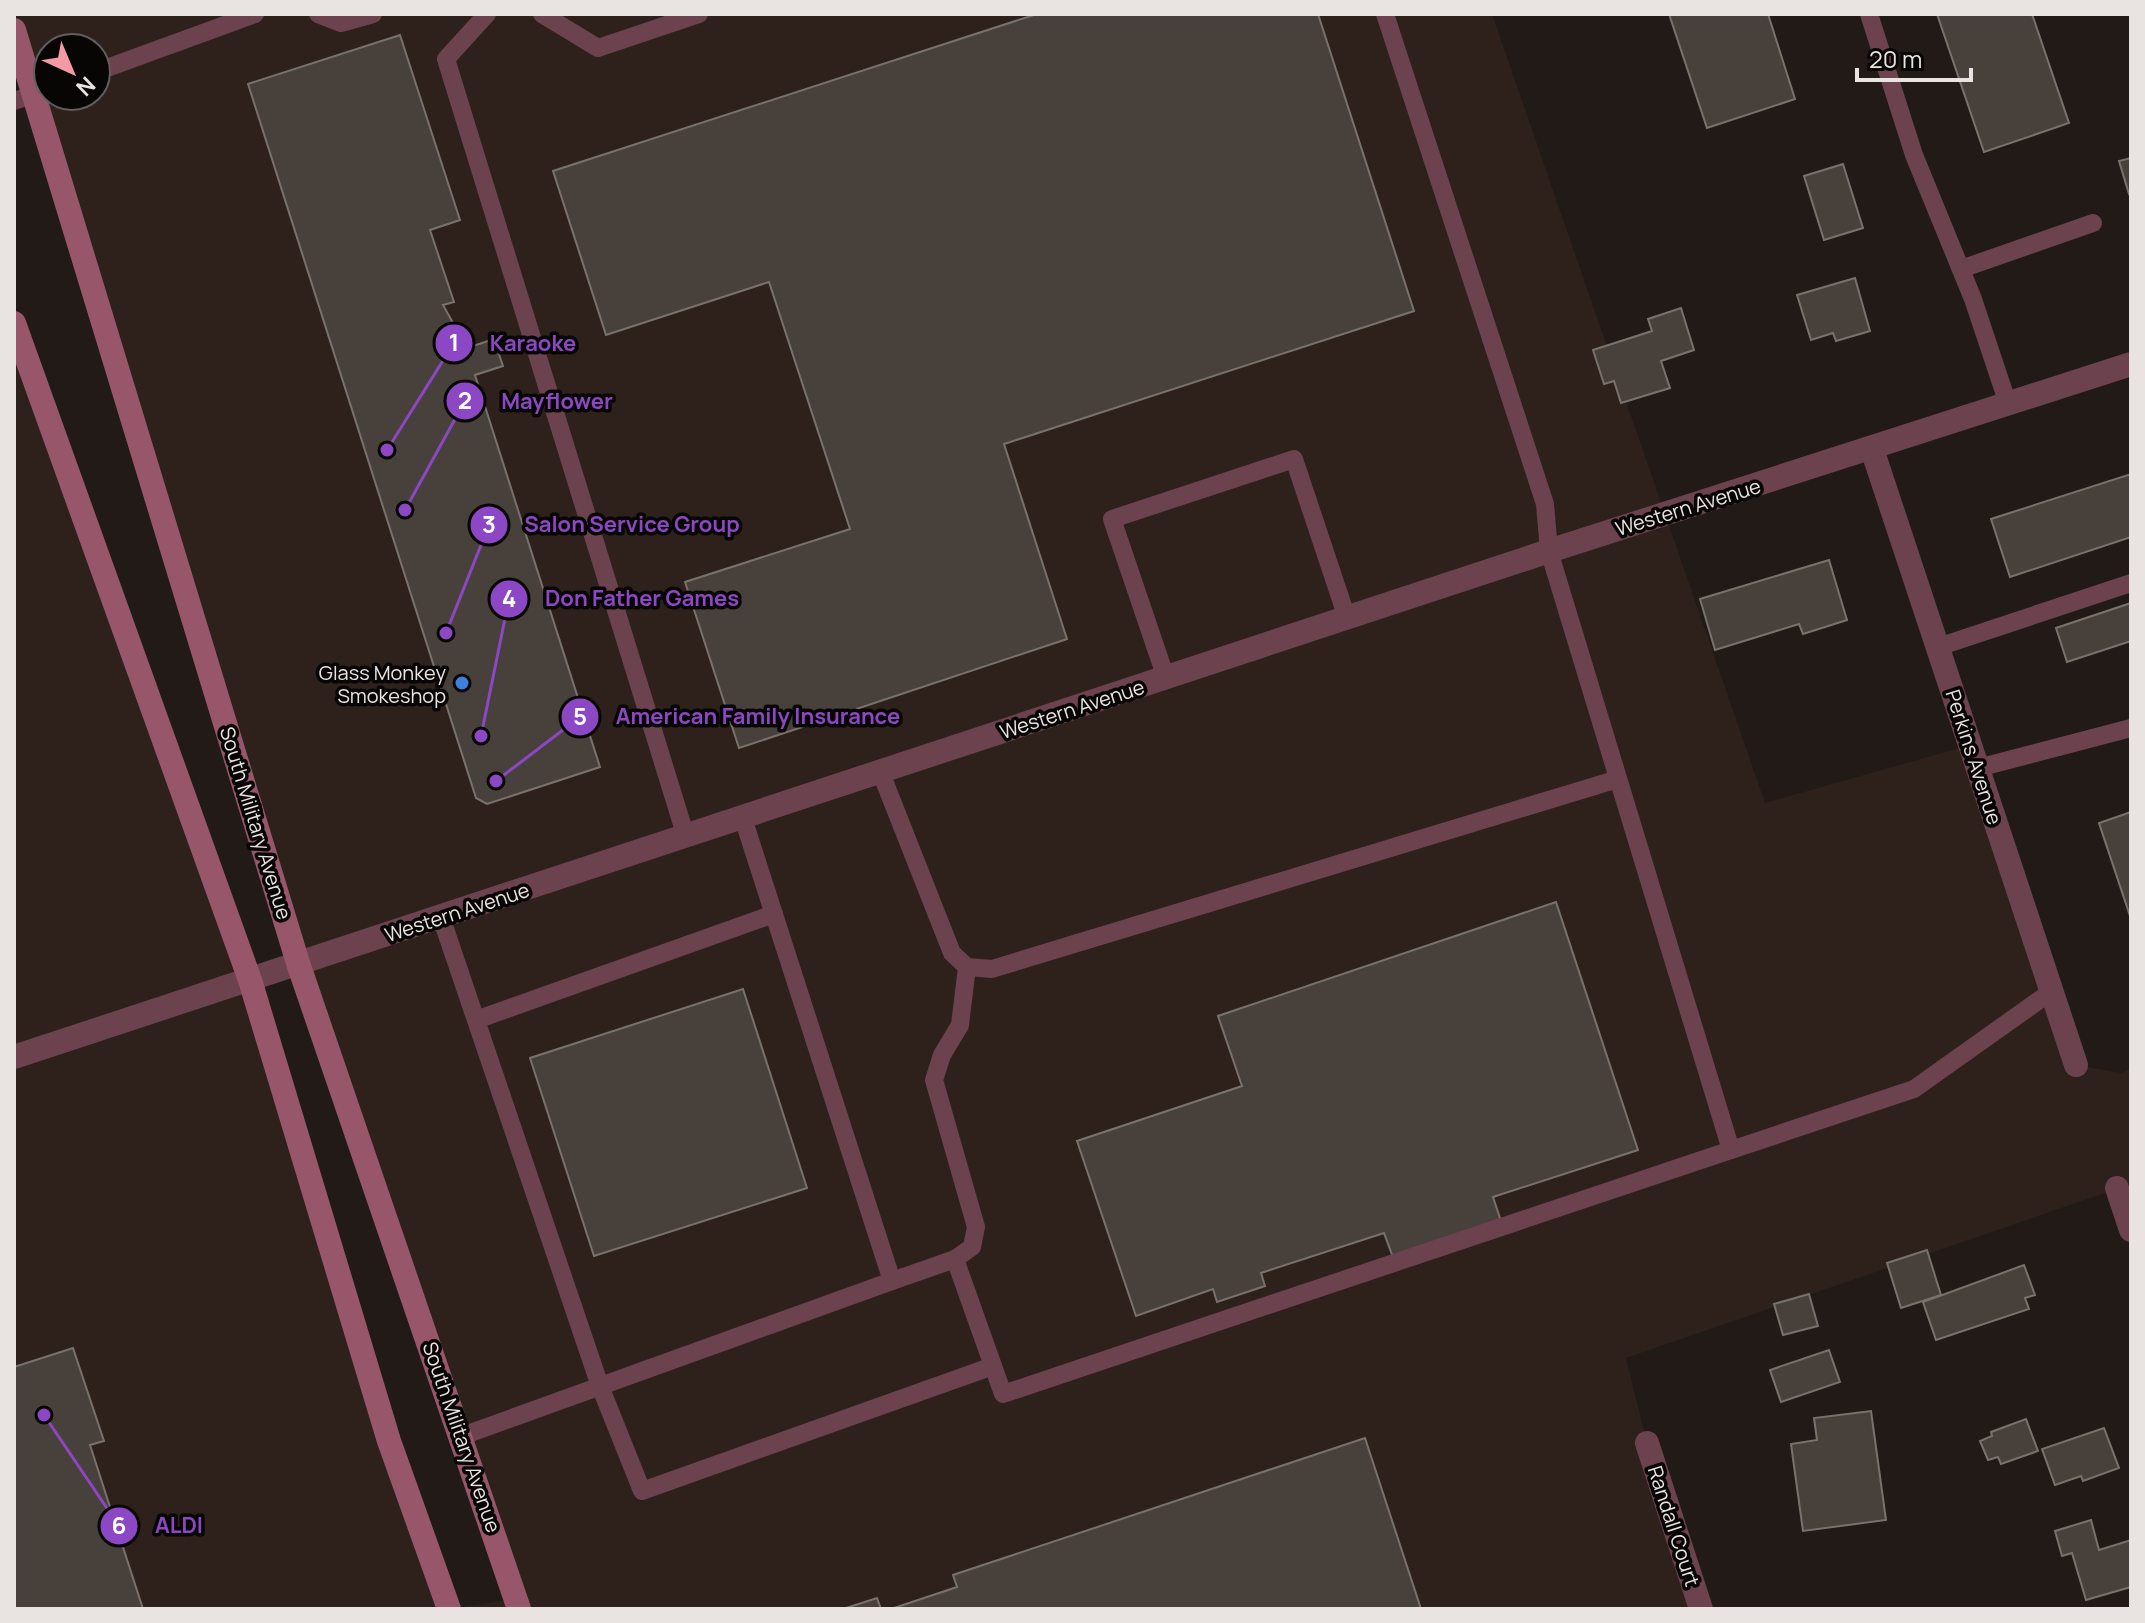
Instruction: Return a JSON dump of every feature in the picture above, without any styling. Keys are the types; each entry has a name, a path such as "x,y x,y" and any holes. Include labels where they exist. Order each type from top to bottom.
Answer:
{"main road":[{"name":"South Military Avenue","path":"14,30 32,95"},
{"name":"South Military Avenue","path":"37,112 298,963 519,1609"},
{"path":"14,323 250,980 389,1441 449,1609"}],"street":[{"name":"Western Avenue","path":"14,1057 1549,551 2131,364"},
{"name":"Perkins Avenue","path":"1872,449 2076,1065"},
{"path":"2117,1188 2131,1230"},
{"name":"Randall Court","path":"1647,1443 1701,1609"}],"lane":[{"path":"112,66 255,14"},
{"path":"318,14 341,23 373,14"},
{"path":"487,14 446,59 686,837"},
{"path":"542,14 598,48 699,14"},
{"path":"1385,14 1545,504 1549,551 1731,1150"},
{"path":"1869,14 1914,155 1961,269 2008,404"},
{"path":"1961,269 2093,223"},
{"path":"1166,678 1112,519 1294,459 1347,618"},
{"path":"1938,647 2131,583"},
{"path":"1978,768 2131,728"},
{"path":"881,773 952,953 967,967 992,969 1618,779"},
{"path":"743,818 892,1281"},
{"path":"476,1020 774,914"},
{"path":"441,917 600,1386 642,1491 993,1366"},
{"path":"462,1436 955,1259 972,1247 976,1227 934,1080 942,1055 960,1025 967,967"},
{"path":"955,1259 1003,1394 1914,1089 2052,991"}],"shaded area":[{"path":"14,14 1492,14 1765,803 1970,745 2076,1065 2121,1073 2131,1069 2131,1184 1626,1358 1647,1443 1701,1609 449,1609 515,1599 298,963 39,112 112,112 112,32 32,32 32,89 14,30"},
{"path":"14,323 224,911 449,1609 14,1609"}],"building":[{"path":"1037,14 1318,14 1414,311 1004,444 1067,639 739,748 685,582 850,529 769,282 606,335 553,171"},
{"path":"1669,14 1768,14 1795,99 1707,128"},
{"path":"1937,14 2032,14 2069,123 1984,152"},
{"path":"400,35 460,220 430,230 454,302 443,305 467,348 494,339 503,366 475,375 600,767 487,804 476,798 248,84"},
{"path":"2131,158 2131,193 2129,194 2119,161"},
{"path":"1843,164 1863,228 1824,240 1804,176"},
{"path":"1855,278 1870,331 1836,341 1833,333 1811,340 1797,295"},
{"path":"1681,308 1694,350 1661,361 1670,388 1621,403 1614,381 1604,384 1593,350 1652,331 1648,319"},
{"path":"2131,474 2131,537 2010,577 1991,519"},
{"path":"1829,560 1847,620 1803,634 1799,624 1715,650 1700,599"},
{"path":"2131,603 2131,641 2067,662 2056,628"},
{"path":"2131,812 2131,919 2099,823"},
{"path":"1556,902 1638,1150 1493,1197 1502,1224 1394,1260 1384,1233 1261,1273 1265,1286 1217,1302 1213,1289 1136,1316 1077,1141 1242,1086 1218,1016"},
{"path":"743,989 807,1188 594,1256 530,1058"},
{"path":"1927,1250 1941,1295 1901,1308 1887,1263"},
{"path":"2024,1265 2035,1295 2025,1298 2029,1309 1936,1340 1923,1302"},
{"path":"1809,1294 1818,1326 1783,1335 1774,1304"},
{"path":"73,1348 104,1441 90,1445 143,1609 14,1609 14,1367"},
{"path":"1829,1350 1840,1382 1781,1402 1770,1370"},
{"path":"1871,1411 1886,1520 1803,1531 1791,1444 1817,1440 1814,1418"},
{"path":"2026,1419 2038,1451 2001,1464 1998,1457 1988,1460 1980,1441 1992,1436 1991,1432"},
{"path":"2104,1428 2119,1468 2083,1481 2081,1476 2055,1485 2042,1449"},
{"path":"1365,1438 1421,1609 891,1609 957,1587 953,1575"},
{"path":"2091,1520 2099,1550 2131,1540 2131,1587 2086,1600 2072,1553 2062,1556 2055,1531"},
{"path":"877,1598 881,1609 843,1609"}],"place":[{"name":"Karaoke","path":"387,450"},
{"name":"Mayflower","path":"405,510"},
{"name":"Salon Service Group","path":"446,633"},
{"name":"Glass Monkey Smokeshop","path":"462,683"},
{"name":"Don Father Games","path":"481,736"},
{"name":"American Family Insurance","path":"496,781"},
{"name":"ALDI","path":"44,1415"}]}
